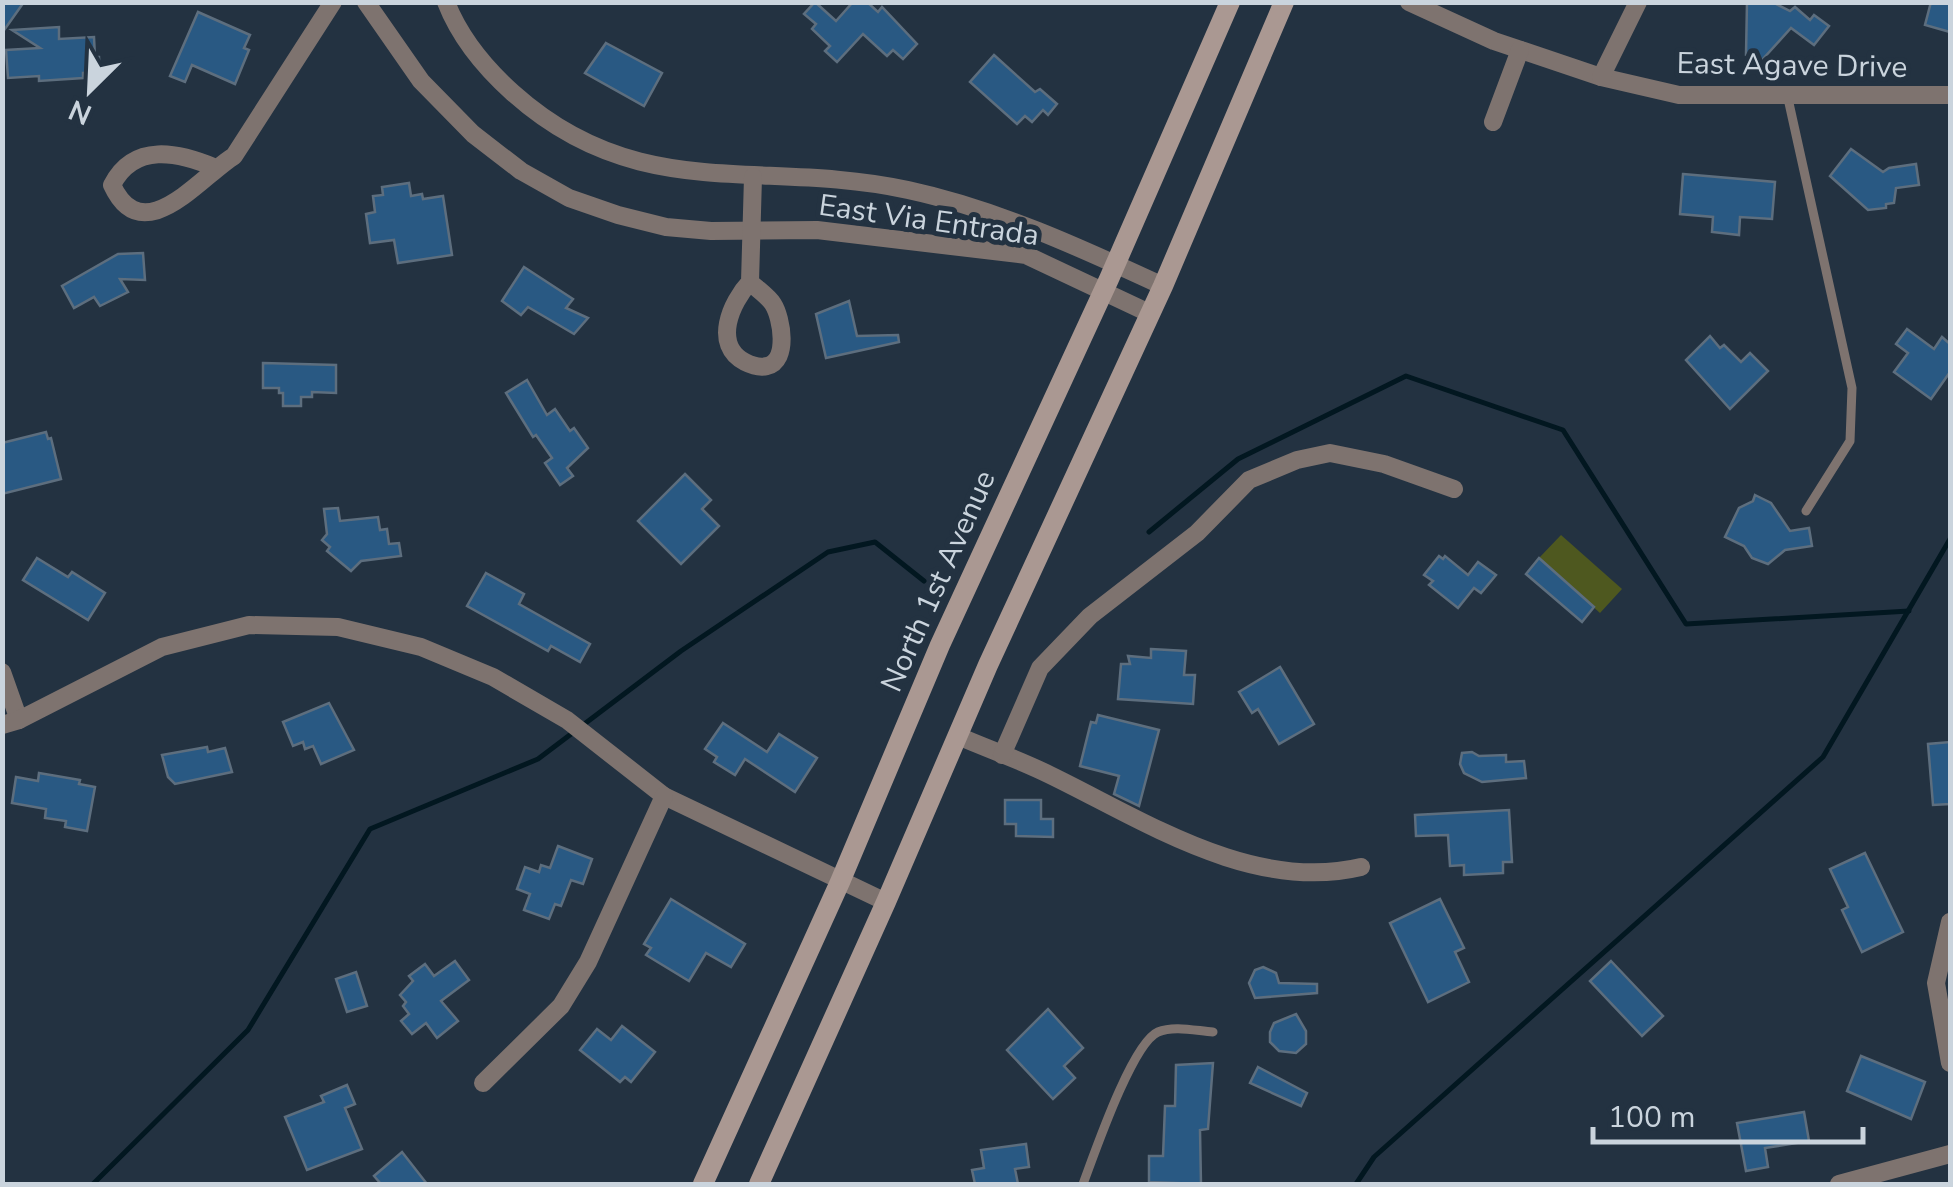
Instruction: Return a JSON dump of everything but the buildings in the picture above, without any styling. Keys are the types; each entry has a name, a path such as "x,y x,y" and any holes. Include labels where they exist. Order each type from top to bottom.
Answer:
{"main road":[{"name":"North 1st Avenue","path":"703,1184 840,882 940,645 1103,291 1230,2"},
{"path":"758,1184 1163,286 1284,2"}],"street":[{"path":"216,168 188,156 157,155 133,159 120,170 112,185 119,201 136,211 160,210 202,184 234,156 333,2"},
{"name":"East Via Entrada","path":"366,2 421,81 473,134 521,171 569,198 666,228 711,232 817,230 1026,256 1150,313"},
{"name":"East Via Entrada","path":"446,2 456,29 493,75 542,119 601,150 657,168 831,180 908,190 993,215 1163,286"},
{"name":"East Agave Drive","path":"1409,2 1520,50 1678,95 1950,95"},
{"path":"1601,76 1638,2"},
{"path":"1493,122 1520,50"},
{"path":"750,282 753,176"},
{"path":"1002,754 1040,668 1090,616 1197,533 1250,480 1297,460 1330,454 1384,464 1454,489"},
{"path":"2,672 11,722 162,646 249,625 338,627 422,647 494,677 567,720 664,796 886,902"},
{"path":"958,736 1049,774 1128,817 1239,861 1285,870 1341,872 1360,868"},
{"path":"483,1084 561,1006 588,962 664,796"},
{"path":"1950,922 1936,982 1950,1063"},
{"path":"1839,1184 1950,1154"}],"lane":[{"path":"1786,94 1852,388 1850,442 1806,510"},
{"path":"1083,1184 1140,1048 1155,1032 1213,1032"}],"green space":[{"path":"1561,535 1622,589 1600,613 1539,558"}],"waterway":[{"path":"1149,532 1238,459 1406,376 1563,430 1686,624 1909,611"},
{"path":"1356,1184 1374,1157 1823,757 1950,539"},
{"path":"93,1184 248,1030 370,829 538,759 681,651 828,552 875,542 924,581"}]}
